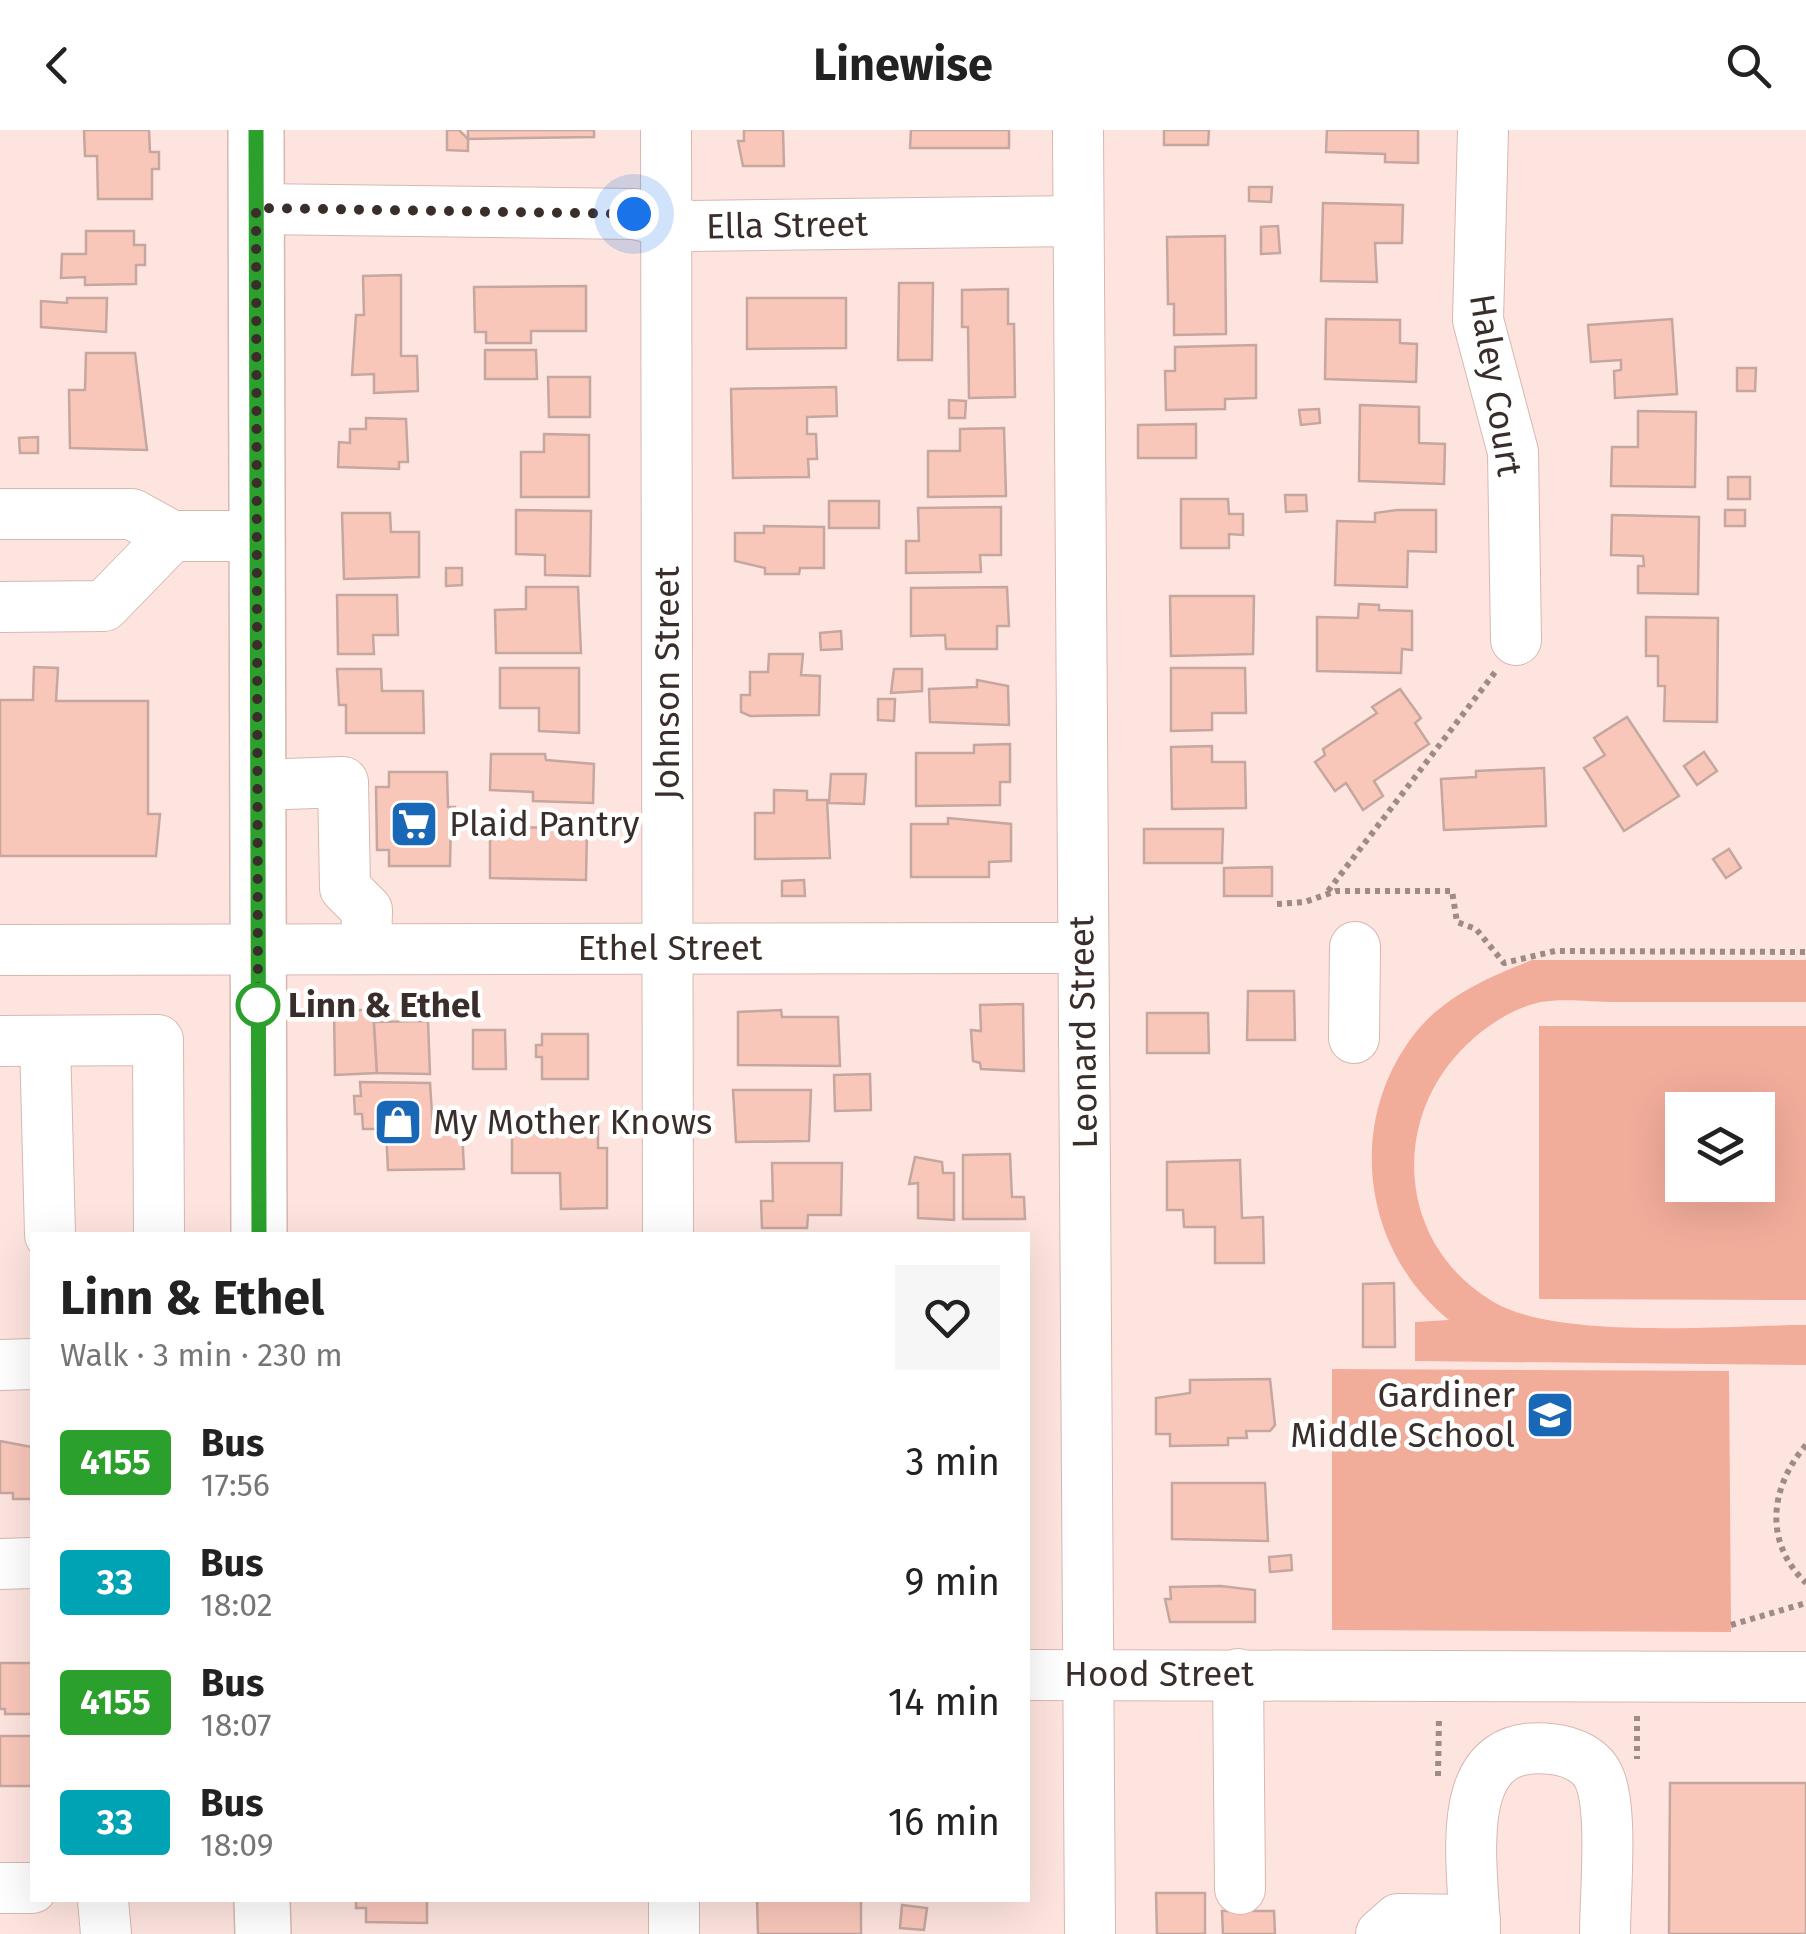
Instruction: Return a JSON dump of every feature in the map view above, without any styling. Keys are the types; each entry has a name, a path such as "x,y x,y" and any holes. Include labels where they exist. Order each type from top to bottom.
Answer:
{"main road":[{"path":"256,130 259,1232"},
{"path":"262,1902 263,1934"}],"street":[{"name":"Johnson Street","path":"666,130 668,1232"},
{"name":"Leonard Street","path":"1078,130 1090,1934"},
{"name":"Haley Court","path":"1483,130 1478,320 1513,452 1516,640"},
{"name":"Ella Street","path":"256,208 634,214 690,226 1078,221"},
{"path":"0,514 132,514 172,536 258,536"},
{"path":"0,606 104,606 172,536"},
{"path":"258,785 343,782 345,888 367,910 366,948"},
{"path":"1354,1038 1355,947"},
{"name":"Ethel Street","path":"0,950 1082,948"},
{"path":"50,1232 22,1040 158,1040 159,1232"},
{"path":"0,1364 30,1364"},
{"path":"0,1564 30,1563"},
{"path":"1238,1674 1240,1889"},
{"name":"Hood Street","path":"1030,1675 1806,1677"},
{"path":"1381,1934 1398,1920 1475,1927 1474,1813 1480,1780 1500,1755 1548,1748 1578,1756 1600,1777 1605,1934"},
{"path":"0,1888 30,1888"},
{"path":"103,1902 106,1934"},
{"path":"674,1902 674,1934"}],"path":[{"path":"1325,895 1478,700 1516,640"},
{"path":"1277,904 1346,890 1452,891 1456,922 1476,930 1504,963 1554,952 1806,952"},
{"path":"1806,1445 1790,1464 1775,1503 1786,1559 1806,1583"},
{"path":"1730,1625 1806,1604"}],"shaded area":[{"path":"1532,960 1806,960 1806,1002 1550,1001 1523,1007 1497,1021 1474,1038 1447,1068 1427,1101 1417,1137 1414,1174 1421,1210 1436,1245 1459,1275 1492,1301 1521,1314 1557,1322 1643,1328 1806,1325 1806,1365 1415,1361 1415,1322 1449,1320 1420,1291 1397,1258 1382,1222 1373,1183 1372,1144 1379,1105 1393,1067 1428,1019 1469,988"},
{"path":"1539,1026 1806,1026 1806,1300 1539,1299"},
{"path":"1332,1369 1729,1371 1731,1632 1332,1630"}],"building":[{"path":"84,130 149,130 150,152 159,152 159,169 152,169 152,199 98,199 97,156 85,156"},
{"path":"447,130 459,130 468,139 468,151 447,150"},
{"path":"468,130 594,130 594,137 468,139"},
{"path":"744,130 783,130 784,166 743,166 738,141 744,141"},
{"path":"911,130 1009,130 1009,148 910,148"},
{"path":"1164,130 1209,130 1208,145 1164,145"},
{"path":"1327,130 1418,130 1418,163 1385,162 1385,154 1326,152"},
{"path":"1249,187 1272,187 1271,202 1249,201"},
{"path":"1323,203 1403,205 1402,243 1375,243 1377,282 1321,281"},
{"path":"1278,226 1280,253 1261,254 1261,227"},
{"path":"86,231 134,231 134,245 145,245 145,265 136,265 136,284 85,285 85,277 61,278 62,254 86,254"},
{"path":"1225,236 1226,334 1174,335 1174,304 1168,304 1167,237"},
{"path":"401,275 401,356 417,356 418,391 374,393 374,374 352,375 356,315 364,315 363,276"},
{"path":"899,283 933,283 932,360 898,360"},
{"path":"586,286 586,331 531,331 531,343 486,343 486,332 475,332 474,287"},
{"path":"1008,289 1008,324 1014,324 1015,397 969,398 968,327 962,327 962,290"},
{"path":"67,298 107,298 106,332 41,327 41,301 67,303"},
{"path":"747,298 846,298 846,348 747,349"},
{"path":"1326,319 1400,320 1400,343 1417,344 1416,382 1325,379"},
{"path":"1672,319 1677,394 1615,398 1614,371 1621,370 1621,360 1591,362 1588,325"},
{"path":"1256,345 1256,398 1225,399 1225,409 1166,410 1165,371 1175,371 1175,347"},
{"path":"485,350 536,350 537,379 485,379"},
{"path":"86,353 135,353 147,450 70,448 69,390 85,390"},
{"path":"1737,368 1756,368 1755,391 1737,391"},
{"path":"548,377 590,377 590,417 549,417"},
{"path":"836,387 837,416 807,417 807,434 816,434 817,459 808,459 809,477 733,478 731,389"},
{"path":"949,400 966,401 965,418 949,418"},
{"path":"1360,405 1419,407 1419,443 1445,444 1444,484 1359,481"},
{"path":"1319,409 1320,423 1301,425 1299,410"},
{"path":"1638,411 1696,412 1695,487 1611,486 1612,447 1638,447"},
{"path":"366,418 406,419 408,462 399,462 399,469 338,467 339,442 350,443 350,429 366,429"},
{"path":"1196,424 1196,458 1138,458 1138,425"},
{"path":"1004,428 1006,496 928,497 928,451 960,451 960,429"},
{"path":"544,434 589,435 589,497 521,497 521,452 544,452"},
{"path":"38,437 38,453 20,453 19,438"},
{"path":"1728,477 1750,477 1750,499 1728,499"},
{"path":"1285,495 1306,495 1307,511 1286,512"},
{"path":"1181,499 1228,499 1229,514 1243,514 1243,535 1229,534 1229,548 1181,548"},
{"path":"829,501 879,501 879,528 829,528"},
{"path":"1001,507 1001,555 980,555 981,572 906,573 906,541 919,541 918,508"},
{"path":"516,510 591,511 590,576 545,575 545,555 516,554"},
{"path":"1436,510 1436,552 1408,551 1407,587 1335,585 1337,521 1375,522 1375,513"},
{"path":"1725,510 1745,510 1745,526 1725,526"},
{"path":"342,513 390,513 391,532 419,532 419,577 344,579"},
{"path":"1612,515 1699,517 1698,594 1638,593 1638,566 1644,566 1643,556 1611,555"},
{"path":"764,526 824,527 824,568 800,568 799,574 765,574 765,568 735,561 735,533 764,533"},
{"path":"446,568 462,568 462,585 446,586"},
{"path":"526,587 578,587 581,653 496,653 495,610 526,609"},
{"path":"1007,587 1009,626 997,626 997,649 946,649 945,635 911,636 911,588"},
{"path":"337,595 397,595 398,635 373,635 374,654 338,654"},
{"path":"1170,596 1254,596 1253,654 1171,656"},
{"path":"1359,604 1379,605 1379,610 1412,611 1412,650 1402,649 1401,673 1317,671 1317,617 1358,618"},
{"path":"1646,617 1718,618 1717,722 1664,721 1665,686 1658,686 1658,656 1646,656"},
{"path":"841,631 842,649 821,650 820,633"},
{"path":"769,654 803,654 801,675 820,676 819,715 750,716 741,712 741,695 750,695 750,672 768,672"},
{"path":"34,667 58,668 56,701 148,701 148,814 160,814 156,856 0,856 0,700 33,700"},
{"path":"500,668 579,668 579,733 539,731 539,708 500,708"},
{"path":"1171,668 1245,668 1246,713 1212,713 1212,730 1171,731"},
{"path":"337,669 381,669 382,691 423,691 424,733 346,733 346,705 339,705"},
{"path":"894,669 922,669 922,691 891,693"},
{"path":"977,680 1008,686 1009,725 930,722 929,689 977,687"},
{"path":"1400,689 1421,718 1415,723 1429,744 1374,781 1383,796 1363,810 1346,783 1335,791 1315,762 1325,755 1323,749 1377,713 1372,707"},
{"path":"878,699 895,699 894,721 878,720"},
{"path":"1627,717 1679,796 1624,831 1584,768 1605,755 1594,738"},
{"path":"1010,744 1010,782 1000,782 1000,805 916,806 916,753 974,753 974,745"},
{"path":"1212,746 1212,762 1245,762 1246,808 1172,809 1171,747"},
{"path":"1704,752 1717,771 1697,785 1684,766"},
{"path":"491,754 545,754 546,760 594,764 593,803 533,801 533,792 490,790"},
{"path":"1544,768 1546,826 1444,830 1441,779 1476,777 1476,771"},
{"name":"Plaid Pantry","path":"389,772 447,772 448,807 455,807 455,816 451,817 450,866 389,866 389,850 377,850 376,787 389,787"},
{"path":"831,774 866,774 864,804 829,803"},
{"path":"774,790 807,791 807,800 827,800 830,858 755,859 755,813 774,813"},
{"path":"948,818 1011,824 1011,861 989,862 989,877 911,877 911,824 948,824"},
{"path":"490,827 587,828 586,880 490,878"},
{"path":"1144,829 1223,829 1222,863 1144,863"},
{"path":"1729,849 1741,868 1726,878 1713,859"},
{"path":"1272,867 1272,896 1224,896 1224,868"},
{"path":"804,880 805,896 782,896 782,881"},
{"path":"1248,991 1294,991 1295,1040 1247,1040"},
{"path":"1023,1004 1024,1071 981,1069 980,1063 973,1061 971,1030 981,1031 980,1005"},
{"path":"334,1010 373,1010 377,1073 335,1075"},
{"path":"781,1010 782,1017 838,1017 840,1066 738,1065 738,1012"},
{"path":"1147,1013 1208,1013 1209,1053 1147,1053"},
{"path":"428,1021 430,1074 377,1073 374,1022"},
{"path":"473,1030 505,1030 506,1069 473,1069"},
{"path":"542,1034 588,1034 588,1079 542,1079 542,1057 536,1057 536,1045 542,1045"},
{"path":"870,1074 871,1110 835,1111 834,1075"},
{"name":"My Mother Knows","path":"360,1082 430,1083 433,1129 462,1129 464,1169 388,1170 386,1129 363,1129 362,1114 355,1114 354,1096 361,1096"},
{"path":"733,1090 811,1090 809,1141 736,1142"},
{"path":"598,1127 598,1148 607,1148 607,1208 561,1209 560,1173 512,1173 512,1128"},
{"path":"1010,1154 1012,1197 1024,1197 1025,1219 963,1219 963,1155"},
{"path":"915,1157 942,1162 943,1173 954,1173 954,1220 918,1218 918,1183 909,1184"},
{"path":"1240,1160 1242,1218 1263,1217 1264,1263 1215,1263 1215,1227 1184,1227 1183,1210 1167,1210 1167,1162"},
{"path":"772,1163 842,1163 841,1215 808,1215 807,1228 762,1228 761,1201 773,1201"},
{"path":"1394,1283 1395,1347 1363,1347 1363,1284"},
{"path":"1270,1379 1275,1425 1270,1431 1246,1431 1247,1438 1228,1438 1228,1445 1170,1446 1170,1434 1156,1434 1156,1398 1190,1393 1190,1380"},
{"path":"0,1441 30,1447 30,1499 13,1499 13,1493 0,1493"},
{"path":"1172,1483 1265,1483 1268,1541 1172,1539"},
{"path":"1291,1555 1292,1570 1270,1572 1269,1557"},
{"path":"1170,1587 1255,1590 1255,1622 1170,1622 1165,1599 1171,1599"},
{"path":"0,1663 30,1663 30,1714 5,1714 5,1709 0,1709"},
{"path":"0,1736 30,1736 30,1786 0,1786"},
{"path":"1670,1783 1806,1783 1806,1934 1669,1934"},
{"path":"1156,1893 1205,1893 1205,1934 1157,1934"},
{"path":"356,1902 427,1902 427,1923 366,1922 366,1908 356,1908"},
{"path":"757,1902 861,1902 861,1934 758,1934"},
{"path":"902,1905 927,1908 924,1930 900,1928"},
{"path":"1222,1911 1274,1911 1275,1934 1223,1934"}],"bus line":[{"name":"4155","path":"256,130 259,1232"}],"place":[{"name":"Plaid Pantry","path":"414,824"},
{"name":"Linn & Ethel","path":"258,1005"},
{"name":"My Mother Knows","path":"398,1122"},
{"name":"Gardiner Middle School","path":"1550,1415"}],"route":[{"path":"258,1005 256,208 634,214"}]}
